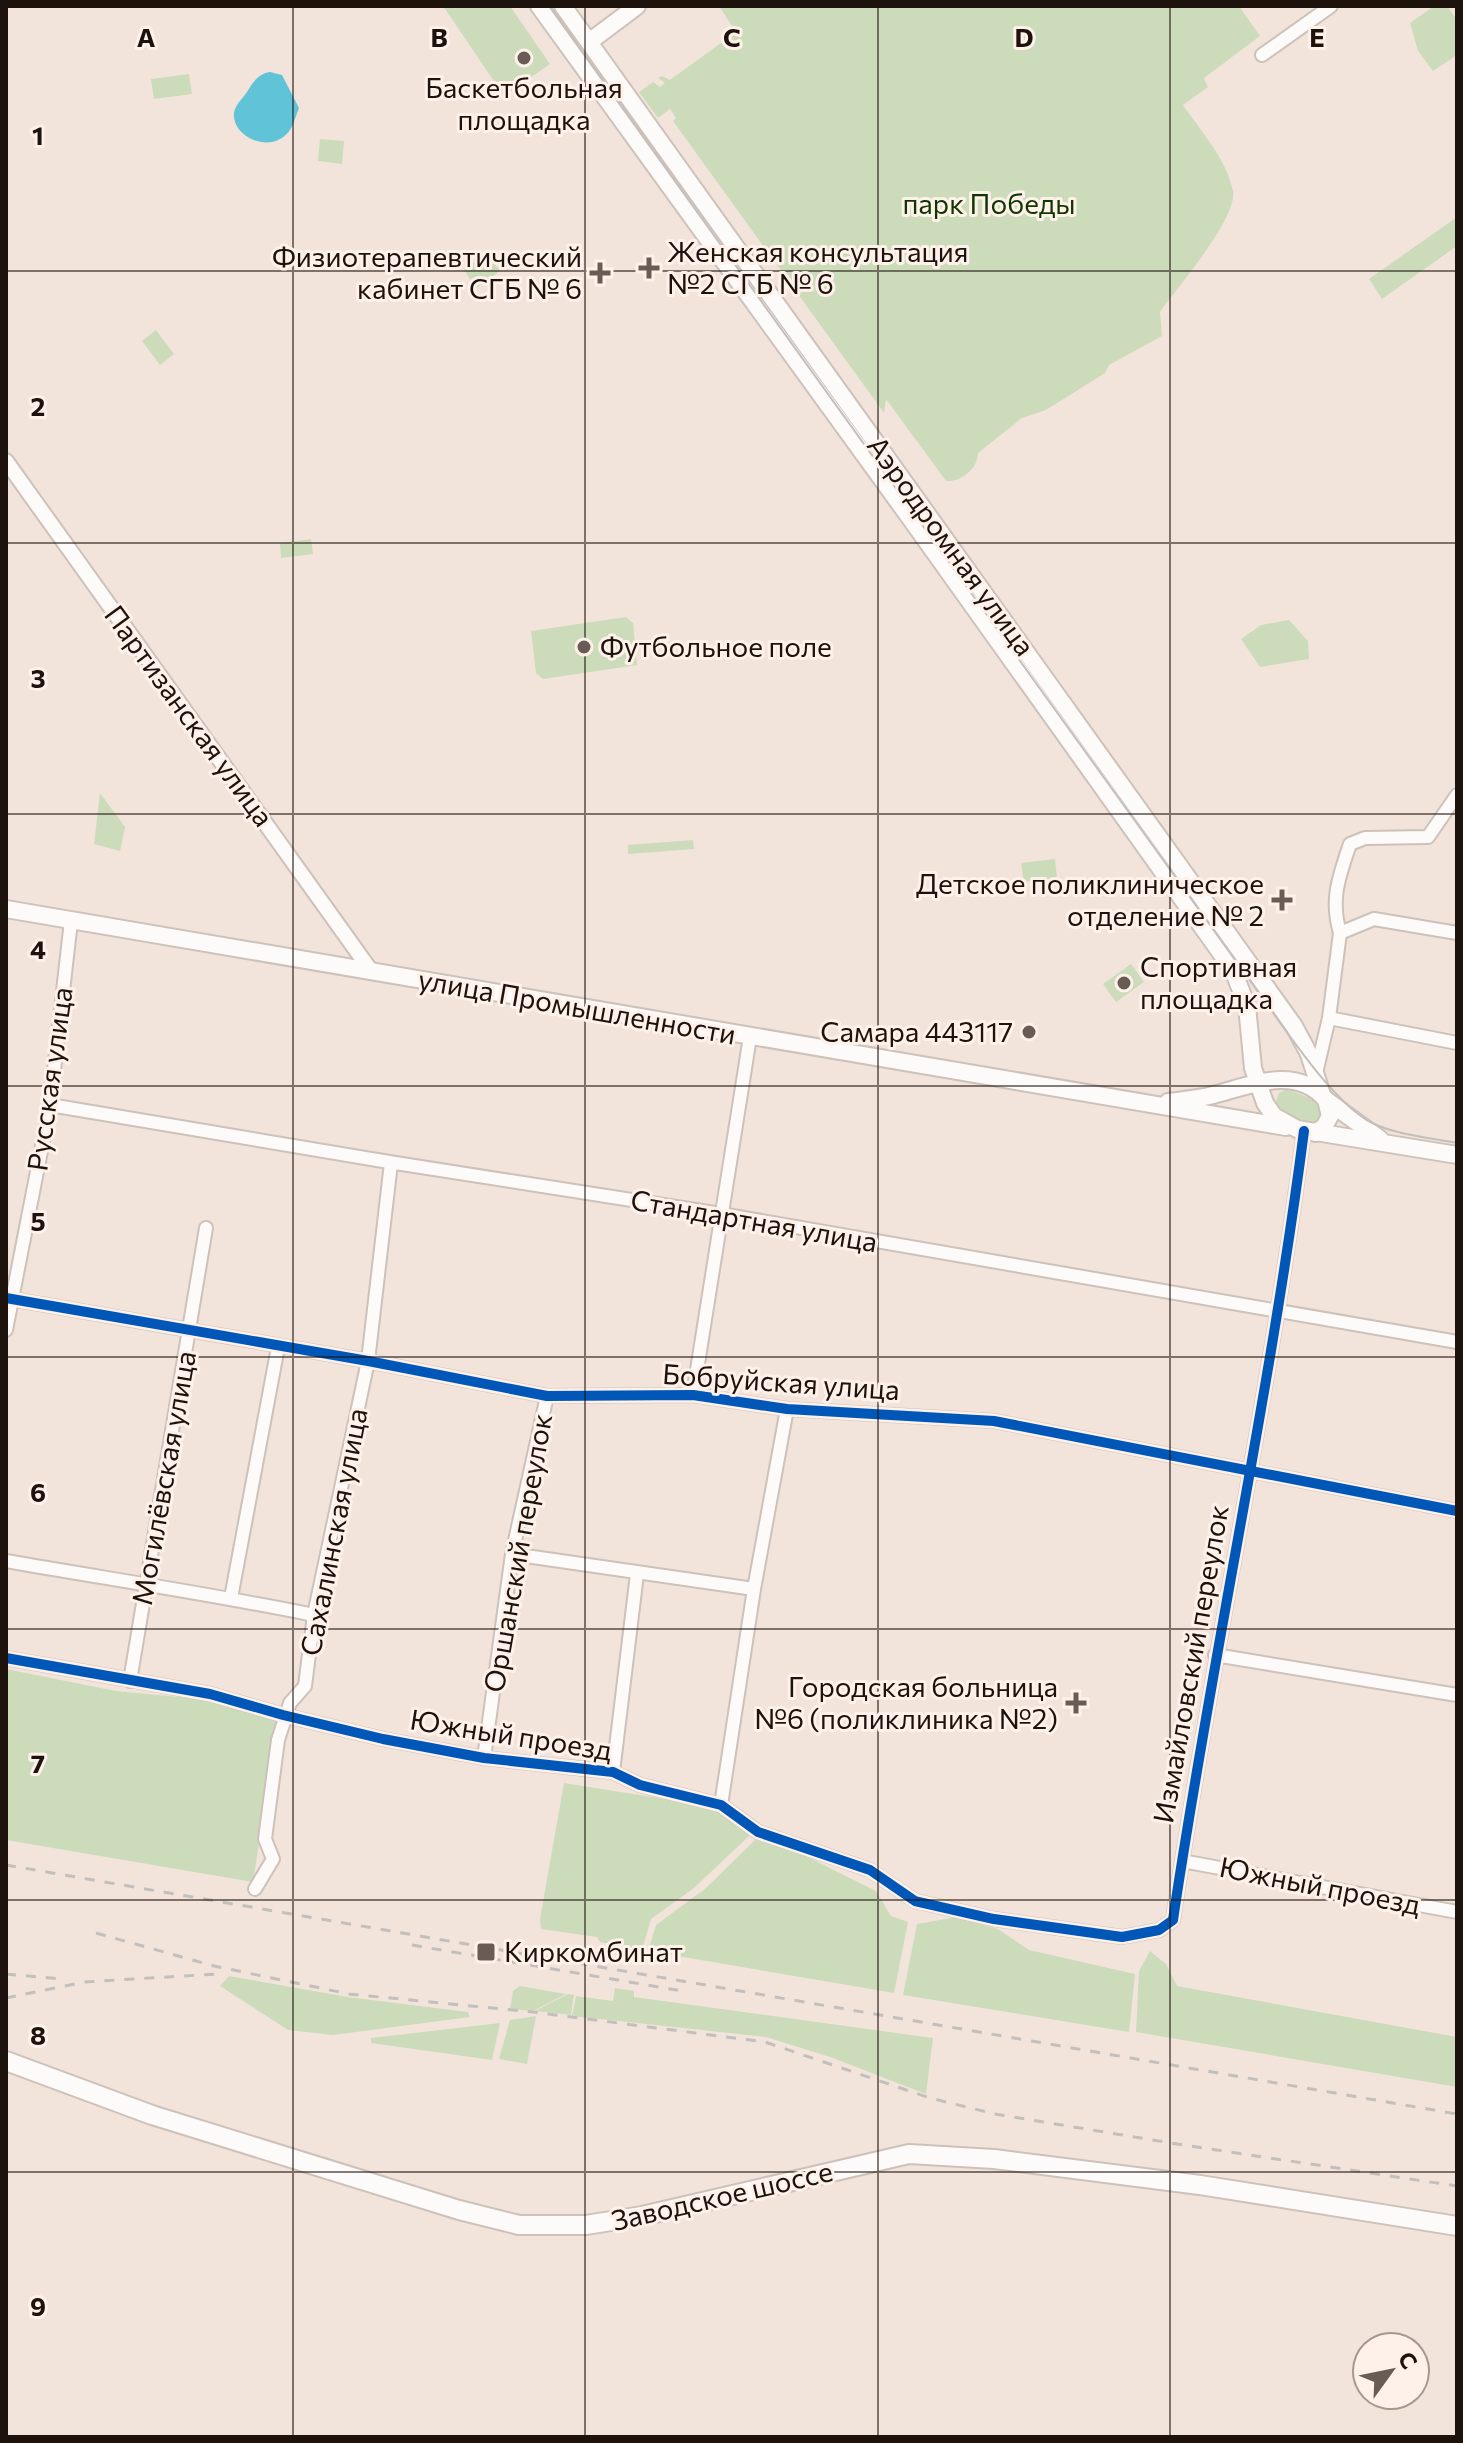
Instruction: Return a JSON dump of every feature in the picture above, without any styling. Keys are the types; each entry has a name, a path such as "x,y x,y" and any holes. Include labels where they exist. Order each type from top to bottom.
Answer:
{"main road":[{"name":"Аэродромная улица","path":"539,6 874,467 1233,970 1247,1006 1251,1054 1265,1103 1297,1128"},
{"name":"Аэродромная улица","path":"563,6 1294,1026 1324,1097"},
{"path":"589,42 637,6"},
{"name":"улица Промышленности","path":"6,909 1457,1155"},
{"name":"улица Промышленности","path":"1148,1104 1210,1096 1277,1079 1289,1081 1324,1097 1384,1142"},
{"path":"1289,1081 1275,1088 1269,1097 1269,1105 1297,1128 1324,1127 1330,1116 1324,1097"},
{"name":"Заводское шоссе","path":"6,2061 152,2115 459,2210 519,2225 586,2225 642,2216 909,2154 994,2159 1200,2185 1457,2226"}],"street":[{"path":"1262,55 1331,6"},
{"name":"Партизанская улица","path":"6,461 371,971"},
{"path":"1316,1073 1329,1018 1340,933 1333,911 1338,880 1350,844 1365,838 1428,837 1452,807 1457,795"},
{"path":"1340,933 1374,919 1457,933"},
{"name":"Русская улица","path":"6,1330 8,1299 50,1105 71,921"},
{"path":"1329,1018 1457,1043"},
{"path":"693,1395 750,1037"},
{"name":"Стандартная улица","path":"50,1105 391,1163 721,1214 1457,1342"},
{"name":"Измайловский переулок","path":"1173,1920 1215,1655 1277,1312 1297,1128"},
{"name":"Сахалинская улица","path":"255,1889 273,1859 265,1839 278,1740 290,1703 305,1686 314,1615 368,1361 391,1163"},
{"name":"Могилёвская улица","path":"130,1681 206,1228"},
{"name":"Бобруйская улица","path":"8,1299 368,1361 547,1396 693,1395 787,1409 994,1421 1457,1511"},
{"path":"231,1598 278,1347"},
{"name":"Оршанский переулок","path":"484,1758 512,1554 547,1396"},
{"path":"721,1805 754,1589 787,1409"},
{"path":"512,1554 754,1589"},
{"path":"6,1561 231,1598 314,1615"},
{"path":"613,1772 637,1574"},
{"path":"1215,1655 1457,1695"},
{"name":"Южный проезд","path":"6,1658 210,1694 285,1716 383,1739 484,1758 613,1772 640,1785 721,1805 758,1832 870,1870 915,1901 994,1919 1122,1937 1159,1930 1173,1920"},
{"name":"Южный проезд","path":"1182,1861 1457,1912"}],"green space":[{"path":"443,6 510,6 550,64 504,96"},
{"name":"парк Победы","path":"719,6 1239,6 1260,36 1204,78 1208,87 1183,105 1225,168 1233,191 1232,203 1216,235 1160,312 1162,336 1109,365 1105,373 1046,410 1022,418 978,453 968,473 946,481 886,399 884,413 673,121 676,118 670,109 658,118 639,92 653,82 660,87 665,83 658,78 662,76 670,80 736,32"},
{"path":"1434,6 1447,6 1457,20 1457,55 1433,71 1418,51 1410,23"},
{"path":"189,74 192,94 154,99 151,79"},
{"path":"320,139 344,141 342,164 318,161"},
{"path":"1457,217 1457,246 1382,299 1369,279"},
{"path":"487,253 500,271 476,288 464,270"},
{"path":"156,330 174,354 160,365 142,341"},
{"path":"311,539 313,554 281,558 280,543"},
{"name":"Футбольное поле","path":"626,617 633,623 637,665 543,679 536,673 531,631"},
{"path":"1289,620 1308,641 1309,659 1260,667 1241,639 1261,625"},
{"path":"100,793 125,827 120,851 94,844"},
{"path":"693,840 694,849 628,854 628,845"},
{"path":"1055,859 1057,878 1024,882 1021,863"},
{"name":"Спортивная площадка","path":"1131,964 1144,982 1116,1002 1103,984"},
{"path":"1287,1089 1319,1102 1326,1110 1318,1125 1294,1118 1279,1106 1276,1101 1279,1093"},
{"path":"6,1669 116,1691 199,1699 281,1718 253,1882 6,1840"},
{"path":"564,1783 690,1803 728,1815 750,1832 749,1836 694,1888 651,1919 642,1950 600,1942 597,1937 541,1929 540,1919"},
{"path":"758,1837 780,1843 876,1891 891,1916 908,1922 894,1993 648,1951 656,1925 706,1888"},
{"path":"957,1917 998,1929 1029,1950 1135,1974 1129,2032 903,1995 917,1924"},
{"path":"1150,1951 1166,1964 1177,1986 1457,2037 1457,2087 1136,2032 1139,1971"},
{"path":"229,1976 348,1997 468,2012 470,2017 333,2035 288,2030 220,1986"},
{"path":"520,1986 566,1994 533,2011 510,2009 513,1991"},
{"path":"615,1988 634,1991 634,1997 933,2038 926,2094 830,2057 766,2037 572,2016 576,1996 613,2001"},
{"path":"568,1994 574,1995 571,2015 535,2011"},
{"path":"536,2016 527,2064 499,2059 510,2020"},
{"path":"500,2023 492,2060 371,2043 371,2038"}],"water":[{"path":"270,72 282,75 299,108 288,133 265,143 243,133 234,113 254,82"}],"tram line":[{"path":"549,6 1320,1076 1355,1112 1372,1123 1403,1133 1457,1143"}],"railway":[{"path":"6,1865 1457,2114"},
{"path":"96,1933 214,1966 349,1994 533,2012 765,2042 930,2098 995,2114 1457,2186"},
{"path":"412,1945 688,1992"},
{"path":"6,1974 62,1979"},
{"path":"6,1998 84,1982 217,1974"}],"cycle path":[{"path":"6,1658 210,1694 383,1739 484,1758 613,1772 640,1785 721,1805 758,1832 870,1870 915,1901 994,1919 1122,1937 1159,1930 1173,1920 1275,1329 1304,1131"},
{"path":"6,1298 368,1361 547,1396 693,1395 787,1409 994,1421 1457,1511"}],"place":[{"name":"Баскетбольная площадка","path":"524,58"},
{"name":"Женская консультация №2 СГБ № 6","path":"649,268"},
{"name":"Физиотерапевтический кабинет СГБ № 6","path":"600,273"},
{"name":"Футбольное поле","path":"584,647"},
{"name":"Детское поликлиническое отделение № 2","path":"1282,900"},
{"name":"Спортивная площадка","path":"1124,983"},
{"name":"Самара 443117","path":"1029,1032"},
{"name":"Городская больница №6 (поликлиника №2)","path":"1076,1703"},
{"name":"Киркомбинат","path":"486,1952"}]}
